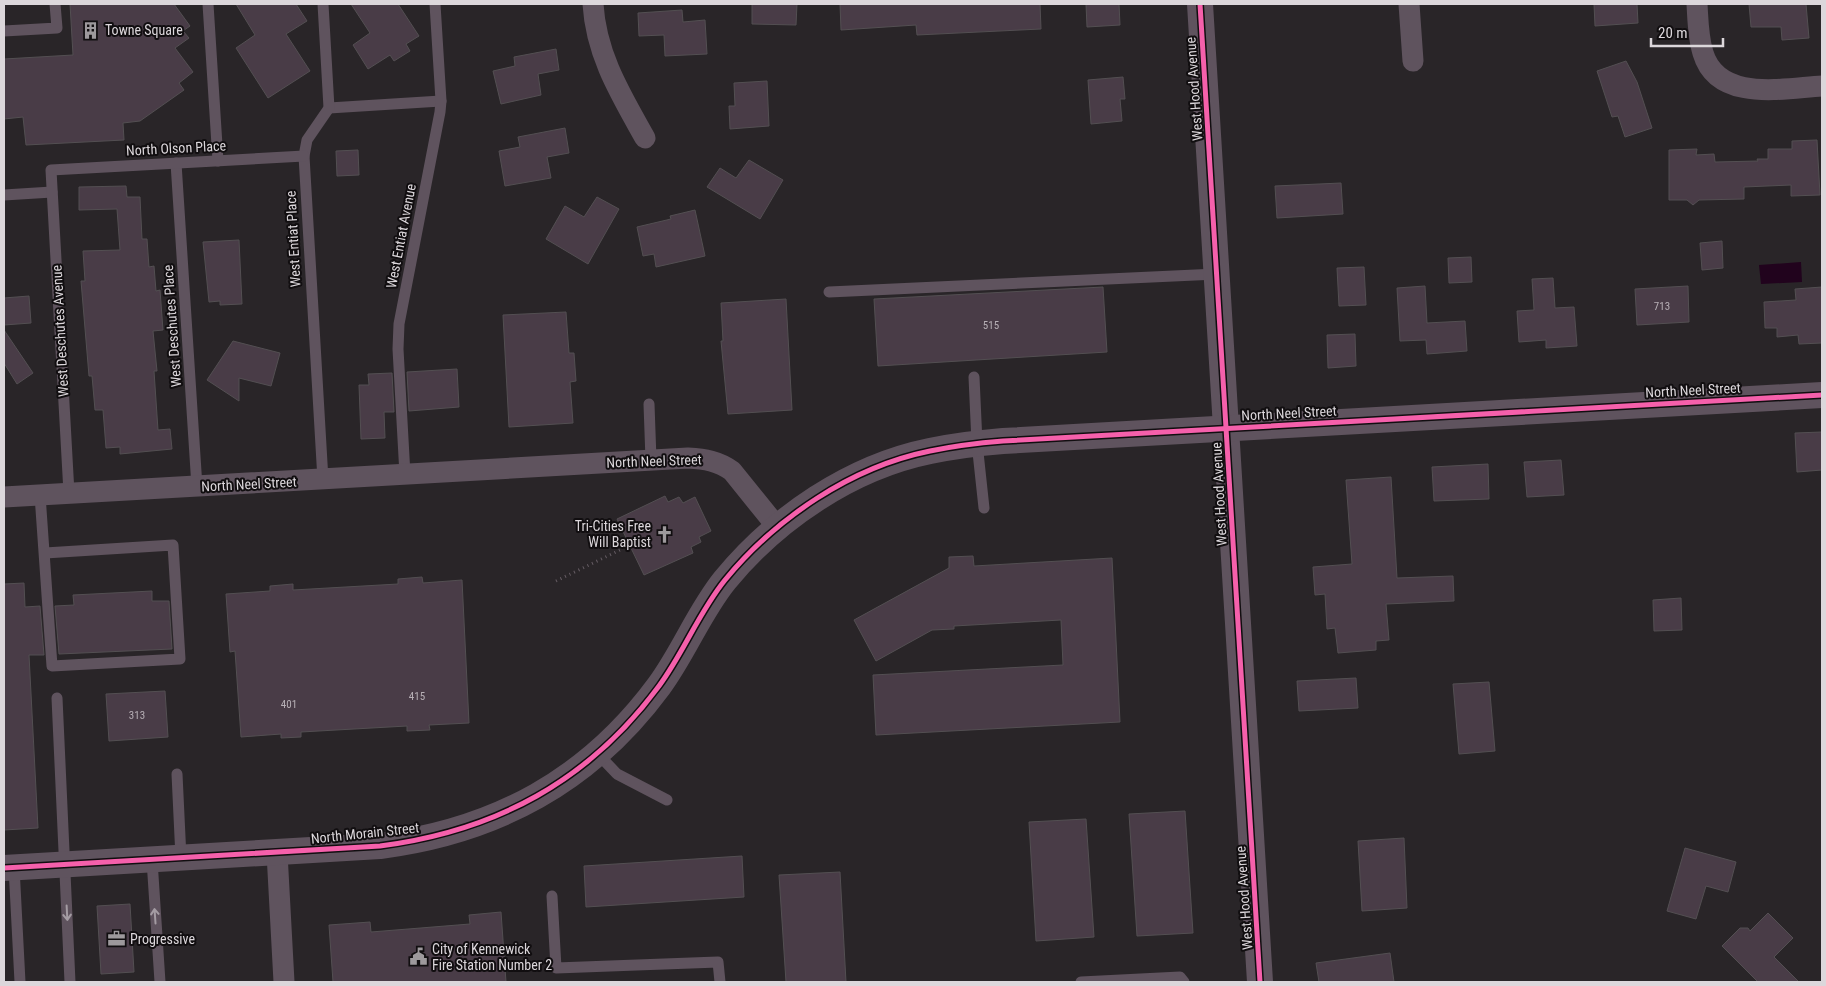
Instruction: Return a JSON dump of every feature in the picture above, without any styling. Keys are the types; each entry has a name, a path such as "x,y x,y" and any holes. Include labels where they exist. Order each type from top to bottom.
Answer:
{"street":[{"path":"593,4 598,42 605,64 645,138"},
{"name":"West Hood Avenue","path":"1200,4 1260,982"},
{"path":"1410,4 1414,61"},
{"path":"1698,4 1700,39 1704,56 1718,77 1731,85 1744,89 1822,86"},
{"name":"North Neel Street","path":"4,497 688,458 706,459 722,464 742,481 778,528 808,504 867,471 928,451 977,443 1226,427 1822,394"},
{"name":"North Morain Street","path":"9,867 380,846 414,841 458,831 482,823 534,797 571,774 618,734 660,684 725,580 778,528"},
{"path":"278,853 284,982"}],"lane":[{"path":"4,31 56,28 56,4"},
{"path":"208,4 218,161"},
{"path":"323,4 329,108 441,101"},
{"name":"West Entiat Avenue","path":"405,475 398,349 399,324 441,101 435,4"},
{"name":"West Entiat Place","path":"322,480 304,156 307,140 329,108"},
{"name":"North Olson Place","path":"51,170 304,156"},
{"name":"West Deschutes Place","path":"176,163 197,487"},
{"name":"West Deschutes Avenue","path":"51,170 69,493"},
{"path":"4,195 52,192"},
{"path":"829,292 1217,274"},
{"path":"974,377 977,443 984,508"},
{"path":"649,404 651,460"},
{"path":"40,495 52,666 180,658 173,545 45,553"},
{"path":"57,698 70,982"},
{"path":"597,753 617,774 667,800"},
{"path":"177,774 181,858"},
{"path":"152,860 160,982"},
{"path":"9,867 20,982"},
{"path":"552,896 556,968 718,962 720,982"},
{"path":"1081,982 1180,977 1184,982"}],"path":[{"path":"556,581 620,550"}],"shaded area":[{"path":"1801,262 1802,282 1761,284 1759,265"}],"building":[{"path":"70,4 174,4 190,26 183,31 189,38 175,48 193,72 179,83 184,90 140,121 123,123 124,140 26,145 23,117 4,119 4,59 73,55"},
{"path":"236,4 296,4 307,21 286,34 310,71 268,98 236,48 255,35"},
{"path":"351,4 398,4 419,36 406,44 410,51 394,61 390,55 368,69 353,45 370,33"},
{"path":"752,4 797,4 796,25 752,24"},
{"path":"840,4 1040,4 1041,29 917,35 916,25 841,30"},
{"path":"1086,4 1119,4 1120,25 1087,27"},
{"path":"1594,4 1637,4 1638,23 1595,26"},
{"path":"1749,4 1806,4 1809,38 1782,40 1781,27 1751,27"},
{"path":"682,10 683,22 705,20 707,54 665,56 664,35 639,36 638,13"},
{"path":"556,49 559,70 538,74 541,95 501,104 493,71 515,66 514,57"},
{"path":"1626,61 1637,82 1652,128 1625,137 1618,116 1612,117 1597,71"},
{"path":"1123,77 1125,99 1120,99 1122,121 1091,124 1088,80"},
{"path":"767,81 769,126 730,129 729,106 735,106 734,83"},
{"path":"565,128 569,153 547,157 551,178 505,186 499,151 520,147 518,137"},
{"path":"1817,140 1820,195 1791,196 1791,185 1744,187 1744,199 1699,200 1693,205 1687,200 1669,200 1669,150 1697,149 1696,155 1714,154 1715,162 1758,161 1757,159 1768,159 1768,149 1792,149 1792,141"},
{"path":"358,150 359,175 337,176 336,151"},
{"path":"749,160 783,180 760,219 707,187 720,168 736,178"},
{"path":"1341,183 1343,214 1277,218 1275,186"},
{"path":"126,186 127,197 140,197 142,239 147,239 149,267 154,266 156,291 160,290 163,330 153,331 157,371 154,371 158,430 170,429 172,449 120,454 120,447 106,448 103,410 95,410 92,376 89,376 81,281 85,281 83,251 120,250 117,209 79,210 79,187"},
{"path":"597,197 619,209 588,264 546,239 565,206 584,217"},
{"path":"695,210 705,256 656,267 654,254 643,256 637,227 671,219 670,216"},
{"path":"239,240 242,304 220,305 220,301 209,302 203,242"},
{"path":"1722,241 1723,268 1702,270 1700,243"},
{"path":"1471,257 1472,282 1449,283 1448,258"},
{"path":"1364,267 1366,305 1339,306 1337,268"},
{"path":"1553,278 1555,308 1574,307 1577,346 1546,348 1546,340 1519,342 1517,311 1534,310 1532,279"},
{"path":"1425,286 1427,323 1465,321 1467,351 1427,354 1426,340 1400,341 1397,288"},
{"path":"1688,286 1689,322 1637,325 1635,289"},
{"path":"1103,287 1107,352 878,366 874,299"},
{"path":"1822,287 1822,343 1799,344 1798,335 1777,337 1777,328 1765,328 1764,302 1796,300 1795,289"},
{"path":"29,296 31,323 4,325 4,298"},
{"path":"786,299 792,410 728,414 721,341 723,341 721,303"},
{"path":"566,312 569,353 574,353 576,381 570,382 573,423 509,427 503,315"},
{"path":"4,330 33,373 17,384 4,363"},
{"path":"1355,334 1356,366 1328,368 1327,335"},
{"path":"233,341 280,353 271,386 239,378 239,401 207,380"},
{"path":"457,369 459,407 409,411 407,372"},
{"path":"392,373 394,412 384,412 385,438 361,439 359,385 369,385 368,374"},
{"path":"1822,432 1822,470 1797,472 1795,433"},
{"path":"1561,460 1564,495 1527,497 1524,462"},
{"path":"1488,464 1489,499 1434,501 1432,467"},
{"path":"1391,477 1397,578 1453,576 1454,601 1386,604 1389,640 1376,641 1376,650 1338,653 1335,628 1327,629 1325,594 1315,595 1313,567 1352,564 1346,480"},
{"name":"Tri-Cities Free Will Baptist","path":"665,496 668,502 679,497 683,503 695,497 711,531 699,537 701,542 691,547 693,553 644,575 617,519"},
{"path":"973,556 974,566 1112,558 1120,722 876,735 873,675 1063,665 1061,620 954,626 954,629 932,630 876,661 854,620 949,568 949,557"},
{"path":"422,577 423,583 462,580 469,723 429,725 430,730 407,731 407,726 301,732 301,737 281,738 281,734 241,737 235,651 230,652 226,594 270,591 270,586 293,584 293,590 398,584 398,579"},
{"path":"24,583 25,607 40,606 44,655 29,655 38,828 4,830 4,584"},
{"path":"152,591 152,601 169,601 172,649 59,654 55,606 74,605 73,595"},
{"path":"1681,598 1682,630 1654,631 1653,600"},
{"path":"1356,678 1358,708 1299,711 1297,681"},
{"path":"1489,682 1495,751 1459,754 1453,684"},
{"path":"165,691 168,737 109,741 106,694"},
{"path":"1185,811 1193,933 1137,936 1129,814"},
{"path":"1086,819 1094,937 1036,941 1029,822"},
{"path":"1404,838 1407,908 1362,911 1358,841"},
{"path":"1685,848 1736,862 1728,892 1706,886 1696,919 1667,911"},
{"path":"742,856 744,897 586,907 584,866"},
{"path":"840,872 846,982 786,982 779,875"},
{"name":"Progressive","path":"130,904 134,972 101,974 97,906"},
{"name":"City of Kennewick Fire Station Number 2","path":"501,912 506,982 333,982 329,925 370,922 371,932 470,924 469,915"},
{"path":"1768,913 1793,938 1774,957 1799,982 1758,982 1722,946 1740,928 1748,928 1750,931"},
{"path":"1390,953 1394,982 1319,982 1316,963"}],"cycle path":[{"path":"1200,4 1260,982"},
{"path":"4,868 380,846 422,839 463,828 501,814 537,796 571,774 602,749 632,720 668,673 716,592 745,557 767,536 791,516 844,482 872,469 930,451 1003,441 1822,395"}],"place":[{"name":"Towne Square","path":"91,30"},
{"name":"Tri-Cities Free Will Baptist","path":"665,534"},
{"name":"Progressive","path":"116,939"},
{"name":"City of Kennewick Fire Station Number 2","path":"418,957"}]}
